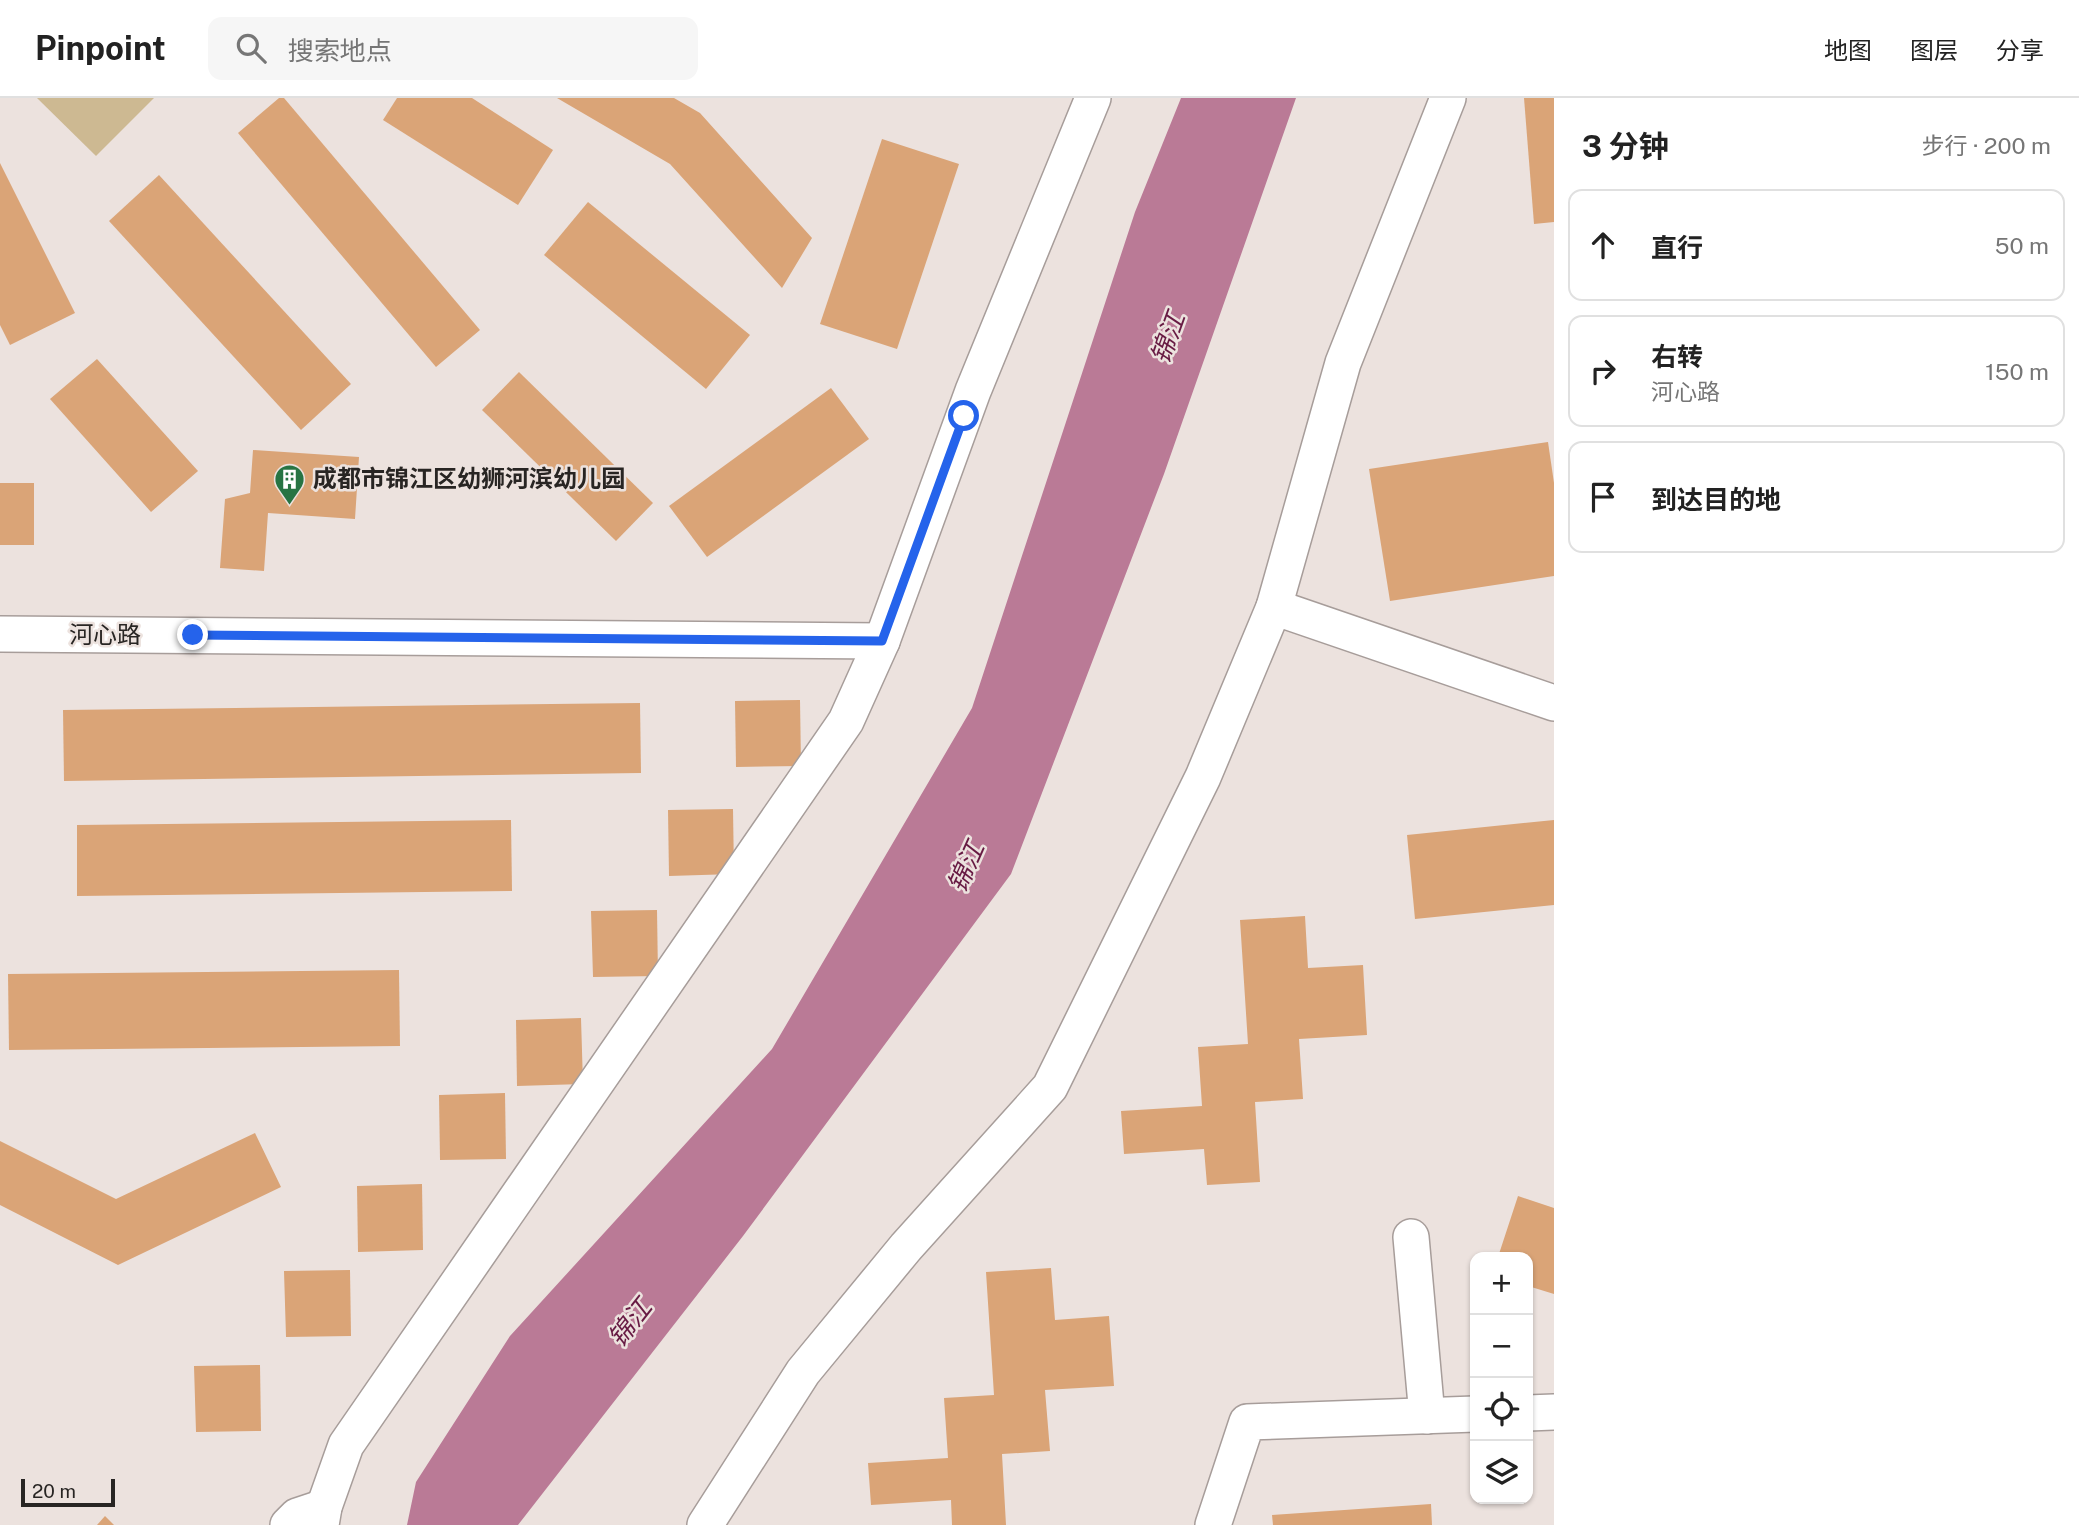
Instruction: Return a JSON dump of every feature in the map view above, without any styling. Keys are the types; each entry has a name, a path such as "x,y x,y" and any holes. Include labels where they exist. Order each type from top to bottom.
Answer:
{"street":[{"path":"288,1525 297,1516 323,1516 346,1445 846,721 882,641 973,391 1093,98"},
{"path":"705,1525 803,1372 906,1247 1050,1087 1202,777 1275,607 1343,363 1448,98"},
{"path":"1275,607 1554,703"},
{"name":"河心路","path":"0,634 882,641"},
{"path":"1412,1237 1427,1416"},
{"path":"1533,1413 1554,1412"},
{"path":"1213,1525 1247,1422 1470,1414"}],"shaded area":[{"path":"37,98 154,98 96,156"}],"water":[{"name":"锦江","path":"1181,98 1296,98 1164,474 1011,874 743,1236 518,1525 407,1525 416,1482 510,1336 772,1049 972,708 1135,212"}],"building":[{"path":"279,98 284,98 480,330 436,367 238,133"},
{"path":"397,98 472,98 553,150 518,205 383,120"},
{"path":"557,98 674,98 700,113 812,238 782,288 670,164"},
{"path":"1524,98 1554,98 1554,222 1534,224"},
{"path":"882,139 959,164 897,349 820,324"},
{"path":"0,163 75,313 10,345 0,325"},
{"path":"159,175 351,384 301,430 109,221"},
{"path":"588,202 750,335 706,389 544,255"},
{"path":"97,359 198,471 151,512 50,399"},
{"path":"519,372 653,503 616,541 482,410"},
{"path":"831,388 869,439 707,557 669,506"},
{"path":"1548,442 1554,483 1554,576 1390,601 1369,469"},
{"name":"成都市锦江区幼狮河滨幼儿园","path":"253,450 359,457 355,519 268,513 264,571 220,568 225,499 250,493"},
{"path":"0,483 34,483 34,545 0,545"},
{"path":"800,700 801,766 736,767 735,701"},
{"path":"640,703 641,773 64,781 63,710"},
{"path":"733,809 734,874 669,876 668,810"},
{"path":"511,820 512,891 77,896 77,825"},
{"path":"1554,820 1554,905 1415,919 1407,835"},
{"path":"657,910 658,976 593,977 591,911"},
{"path":"1305,916 1308,968 1363,965 1367,1035 1299,1039 1303,1099 1255,1102 1260,1182 1207,1185 1204,1149 1124,1154 1121,1111 1202,1106 1198,1047 1248,1044 1240,920"},
{"path":"399,970 400,1046 9,1050 8,974"},
{"path":"581,1018 583,1084 517,1086 516,1020"},
{"path":"505,1093 506,1159 440,1160 439,1095"},
{"path":"255,1133 281,1187 118,1265 0,1205 0,1141 116,1199"},
{"path":"422,1184 423,1250 358,1252 357,1186"},
{"path":"1518,1196 1554,1208 1554,1294 1533,1288 1533,1252 1500,1252"},
{"path":"1051,1268 1055,1320 1109,1316 1114,1386 1045,1390 1050,1451 1002,1454 1006,1525 952,1525 951,1500 871,1505 868,1463 948,1458 944,1398 994,1395 986,1272"},
{"path":"350,1270 351,1336 286,1337 284,1271"},
{"path":"260,1365 261,1431 196,1432 194,1366"},
{"path":"1431,1504 1432,1525 1273,1525 1272,1515"},
{"path":"105,1516 114,1525 97,1525"}],"place":[{"name":"成都市锦江区幼狮河滨幼儿园","path":"290,506"}],"route":[{"path":"193,635 882,641 964,416"}]}
